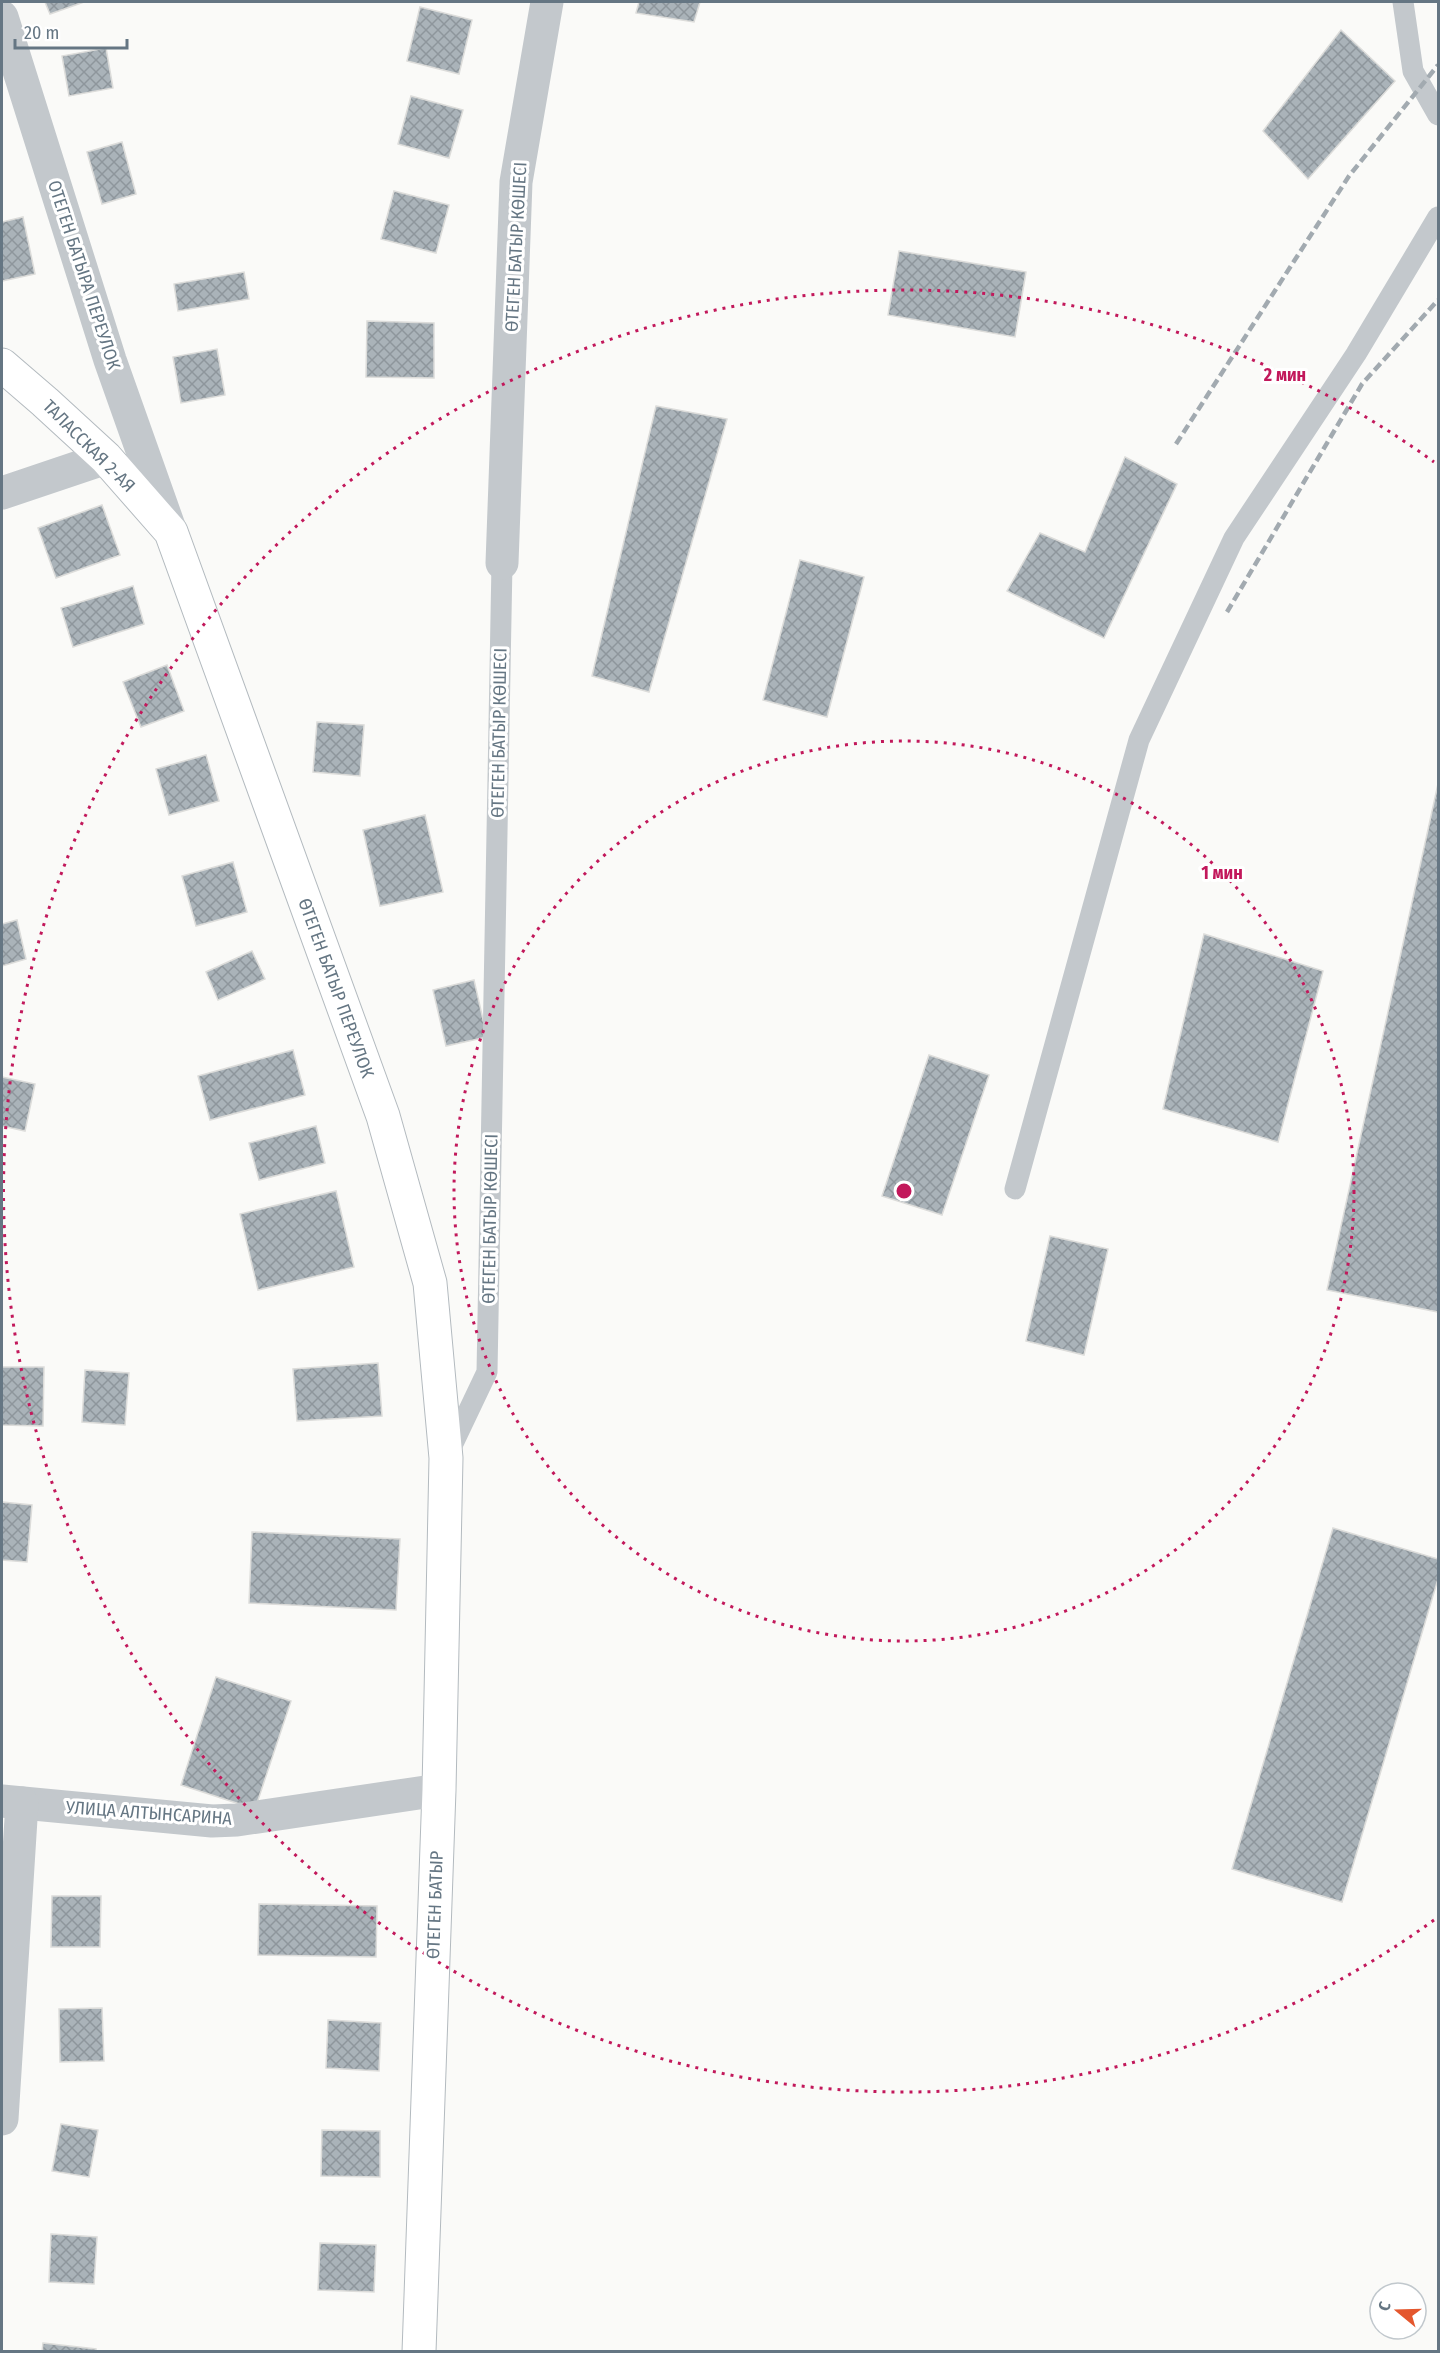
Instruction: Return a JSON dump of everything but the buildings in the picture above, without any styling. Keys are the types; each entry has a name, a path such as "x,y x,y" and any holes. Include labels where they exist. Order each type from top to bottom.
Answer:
{"street":[{"name":"ӨТЕГЕН БАТЫР КӨШЕСІ","path":"502,563 516,182 548,2"},
{"name":"ОТЕГЕН БАТЫРА ПЕРЕУЛОК","path":"2,17 110,360 171,532"},
{"name":"ТАЛАССКАЯ 2-АЯ","path":"2,365 106,458 171,532"},
{"path":"2,493 106,458"},
{"name":"ӨТЕГЕН БАТЫР ПЕРЕУЛОК","path":"171,532 383,1116 430,1283 446,1458"},
{"name":"ӨТЕГЕН БАТЫР","path":"419,2352 439,1790 446,1458"},
{"name":"УЛИЦА АЛТЫНСАРИНА","path":"12,1802 212,1821 237,1820 439,1790"},
{"path":"2,2119 12,1802"}],"lane":[{"path":"1402,2 1413,71 1438,115"},
{"path":"1016,1189 1139,740 1234,538 1356,354 1438,217"},
{"name":"ӨТЕГЕН БАТЫР КӨШЕСІ","path":"446,1458 487,1372 502,563"}],"railway":[{"path":"1176,444 1349,176 1438,65"},
{"path":"1227,612 1362,384 1438,300"}]}
